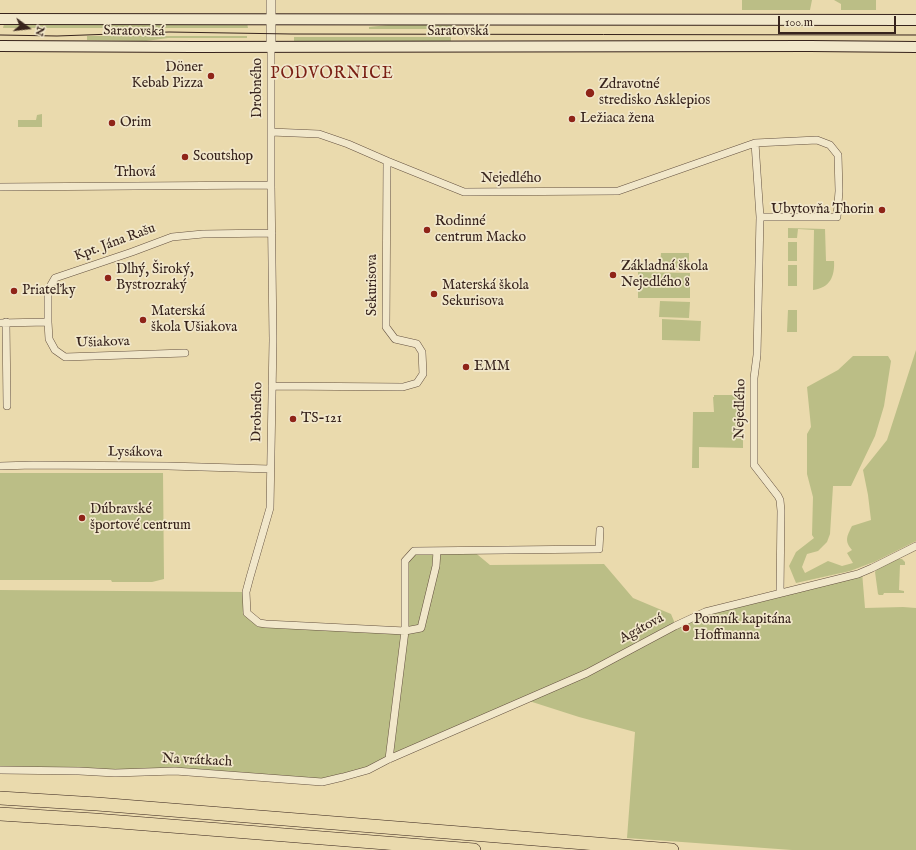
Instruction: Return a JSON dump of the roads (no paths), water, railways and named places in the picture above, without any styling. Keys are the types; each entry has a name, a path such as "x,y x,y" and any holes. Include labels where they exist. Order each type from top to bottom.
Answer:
{"highway":[{"path":"0,798 672,850"},
{"path":"0,814 95,820 474,850"}],"main road":[{"name":"Saratovská","path":"0,19 916,20"},
{"name":"Saratovská","path":"0,46 916,47"}],"street":[{"path":"271,0 271,46"},
{"name":"Drobného","path":"271,46 273,340 270,508 246,592 247,613 259,623 266,624 405,631"},
{"name":"Nejedlého","path":"271,132 319,134 348,144 464,192 618,191 755,143 817,140 830,145 838,155 839,191 837,217 760,218"},
{"name":"Nejedlého","path":"755,143 760,218 757,347 754,378 754,465 780,500 780,593"},
{"name":"Sekurisova","path":"272,386 402,387 417,383 424,374 422,352 417,344 395,339 386,327 387,161"},
{"name":"Trhová","path":"0,187 271,185"},
{"name":"Kpt. Jána Rašu","path":"48,322 48,290 55,278 172,237 203,234 272,233"},
{"path":"7,406 3,322 48,322"},
{"name":"Ušiakova","path":"48,322 49,339 55,350 65,357 185,353"},
{"name":"Lysákova","path":"0,466 89,465 270,469"},
{"path":"389,758 405,631 405,560 414,551 599,549 600,530"},
{"name":"Agátová","path":"389,758 587,673 705,612 858,574 916,546"},
{"path":"405,631 421,628 436,566 436,551"},
{"name":"Na vrátkach","path":"0,770 79,770 115,773 175,772 322,782 368,770 389,758"}],"tram line":[{"path":"0,35 57,36 169,32 291,34 916,35"}],"place":[{"name":"Döner Kebab Pizza","path":"211,76"},
{"name":"Zdravotné stredisko Asklepios","path":"590,93"},
{"name":"Ležiaca žena","path":"572,119"},
{"name":"Orim","path":"112,123"},
{"name":"Scoutshop","path":"185,157"},
{"name":"Ubytovňa Thorin","path":"882,210"},
{"name":"Rodinné centrum Macko","path":"427,230"},
{"name":"Základná škola Nejedlého 8","path":"613,275"},
{"name":"Dlhý, Široký, Bystrozraký","path":"108,278"},
{"name":"Priateľky","path":"14,291"},
{"name":"Materská škola Sekurisova","path":"434,294"},
{"name":"Materská škola Ušiakova","path":"143,320"},
{"name":"EMM","path":"466,367"},
{"name":"TS-121","path":"293,419"},
{"name":"Dúbravské športové centrum","path":"82,518"},
{"name":"Pomník kapitána Hoffmanna","path":"686,628"}],"district":[{"name":"PODVORNICE","path":"332,75"}]}
